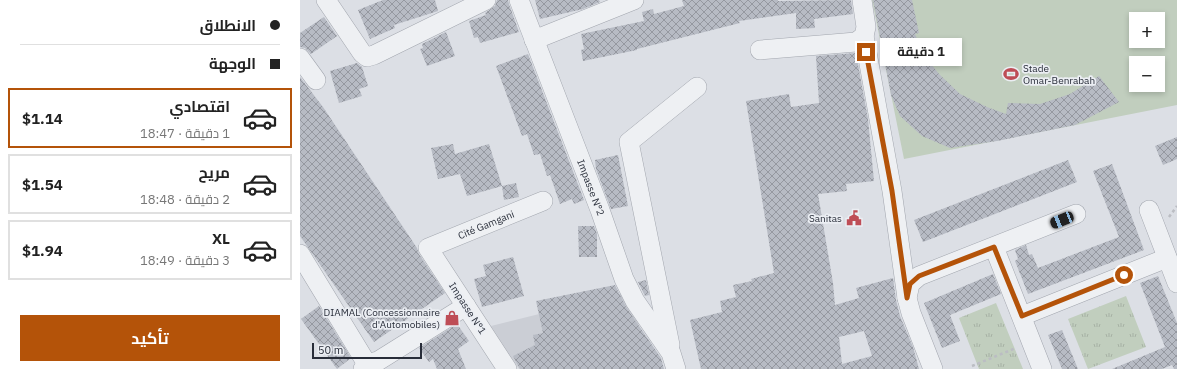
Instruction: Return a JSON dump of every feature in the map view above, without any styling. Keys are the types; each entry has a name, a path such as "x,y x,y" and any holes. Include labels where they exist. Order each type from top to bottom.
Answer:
{"street":[{"path":"326,0 362,53 367,57 374,55 486,0"},
{"name":"Impasse N°2","path":"518,0 600,210 624,279 635,301 673,361"},
{"path":"534,40 634,0"},
{"path":"862,0 866,27 864,36 892,191 907,298 911,313 933,369"},
{"path":"760,50 856,42 864,36"},
{"path":"300,58 316,80"},
{"path":"673,361 629,142 697,87"},
{"name":"Cité Gamgani","path":"428,248 543,201"},
{"path":"1149,210 1177,283"},
{"path":"907,298 910,284 919,276 1076,214"},
{"path":"994,247 1042,369"},
{"name":"Impasse N°1","path":"428,248 507,369"},
{"path":"300,254 365,367 378,361 466,306"},
{"path":"1022,316 1168,258"}],"path":[{"path":"972,366 1032,342"}],"shaded area":[{"path":"628,292 653,369 519,369 491,326"}],"green space":[{"name":"Stade Omar-Benrabah","path":"872,0 1177,0 1177,105 904,159"},
{"path":"1126,296 1146,347 1088,369 1068,319"},
{"path":"996,303 1023,369 979,369 959,318"}],"building":[{"path":"383,0 435,0 438,11 394,25 395,28 370,39 358,10"},
{"path":"497,0 508,0 519,32 480,43 478,37 474,38 469,21 486,15 485,13 495,6"},
{"path":"535,0 599,0 600,2 583,9 540,19"},
{"path":"682,0 851,0 853,14 814,19 815,28 796,29 796,13 739,21 740,23 637,50 583,61 581,50 584,49 581,34 644,21 642,12 653,9 654,14 684,6"},
{"path":"873,0 912,0 919,33 915,34 924,55 939,74 960,94 987,107 1006,114 1008,103 1040,104 1070,94 1099,76 1119,102 1075,125 997,141 950,148 922,136 900,116 891,95"},
{"path":"324,17 337,36 311,54 305,48 300,47 300,33"},
{"path":"446,32 455,56 427,66 420,49 423,48 422,44"},
{"path":"856,53 868,119 874,181 846,184 847,191 818,194 833,283 835,305 859,298 856,288 893,278 900,316 913,347 919,369 701,369 690,320 722,312 720,301 736,297 733,285 752,281 751,279 774,273 746,101 789,94 791,107 819,103 816,56","holes":["864,331 872,356 842,364 839,337"]},
{"path":"528,54 584,200 574,204 572,199 560,204 550,175 547,176 540,154 534,155 527,134 522,136 496,66"},
{"path":"357,63 362,67 368,86 359,89 362,96 339,103 330,71"},
{"path":"300,77 323,107 417,248 419,254 445,293 374,342 300,236"},
{"path":"1177,137 1177,159 1163,165 1155,146"},
{"path":"453,144 455,154 489,144 502,186 467,196 460,174 438,179 431,148"},
{"path":"618,155 628,206 611,209 596,169 595,160"},
{"path":"1068,160 1077,182 923,242 914,220"},
{"path":"1112,164 1144,250 1028,294 1015,261 1018,259 1015,250 1026,245 1029,255 1032,254 1038,268 1119,237 1093,171"},
{"path":"516,183 519,197 504,200 502,186"},
{"path":"578,226 594,226 597,234 597,257 579,257"},
{"path":"513,257 524,296 482,307 474,279 486,276 483,265"},
{"path":"993,274 1001,294 950,315 960,341 942,348 924,303"},
{"path":"1158,276 1177,323 1177,369 1174,369 1172,365 1162,369 1112,369 1165,347 1140,283"},
{"path":"646,280 649,295 645,296 638,282"},
{"path":"615,285 626,307 661,358 664,369 520,369 513,356 535,345 533,335 543,333 536,301"},
{"path":"319,306 351,358 337,369 301,319"},
{"path":"457,324 469,341 458,349 466,369 437,369 433,359 429,362 419,348"},
{"path":"1062,330 1078,369 1062,369 1048,335"}],"place":[{"name":"Stade Omar-Benrabah","path":"1011,74"},
{"name":"Sanitas","path":"854,218"},
{"name":"DIAMAL (Concessionnaire d'Automobiles)","path":"452,318"}],"route":[{"path":"866,52 892,191 907,298 910,284 919,276 994,247 1022,316 1124,275"}]}
